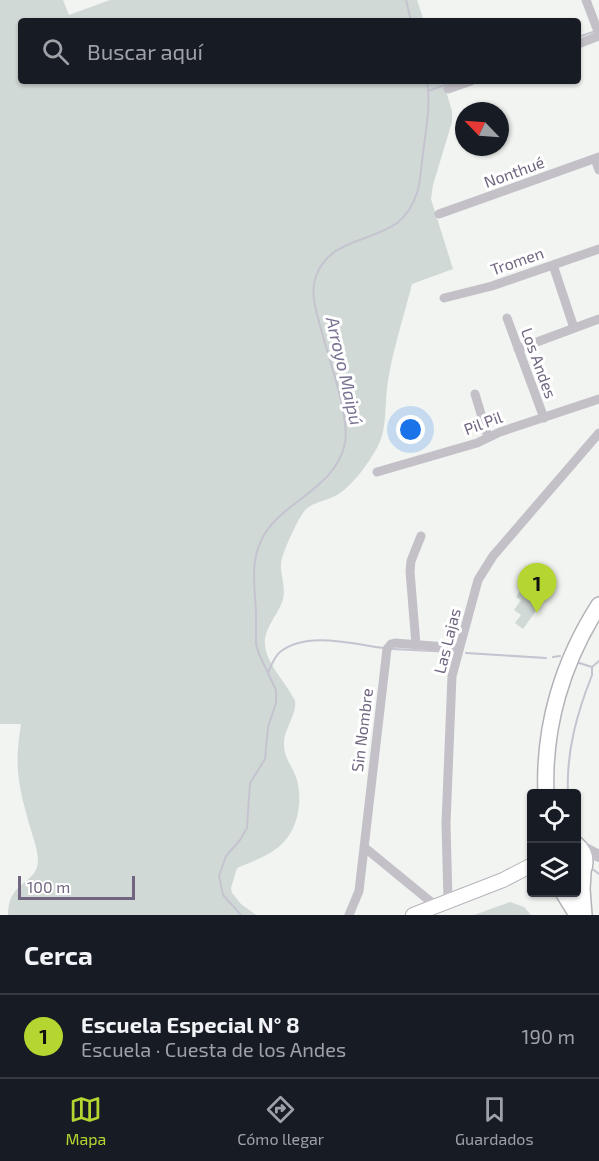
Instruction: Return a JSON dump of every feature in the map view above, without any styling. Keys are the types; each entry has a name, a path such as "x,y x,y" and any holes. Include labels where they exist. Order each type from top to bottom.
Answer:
{"main road":[{"path":"546,789 548,748 558,691 574,650 599,605"},
{"path":"581,849 585,854 586,871 582,897 584,915"},
{"path":"413,915 503,880 527,867"},
{"path":"503,880 527,878"},
{"path":"566,897 577,915"}],"street":[{"path":"581,43 599,35 586,0"},
{"path":"448,89 462,84"},
{"path":"597,158 599,171"},
{"name":"Nonthué","path":"440,214 597,158"},
{"name":"Tromen","path":"444,298 492,286 599,249"},
{"path":"553,265 574,328"},
{"name":"Los Andes","path":"507,318 544,418"},
{"path":"518,349 599,319"},
{"path":"475,394 488,437"},
{"name":"Pil Pil","path":"377,472 477,443 488,437 599,399"},
{"name":"Las Lajas","path":"442,904 451,688 453,670 477,586 486,565 599,433"},
{"path":"416,645 410,571 411,561 422,536"},
{"name":"Sin Nombre","path":"349,915 359,891 387,649 393,643 459,648"},
{"path":"364,847 442,904"},
{"path":"581,847 599,856"}],"shaded area":[{"path":"0,0 63,0 69,15 110,0 417,0 423,18 18,18 18,84 444,84 452,111 452,122 431,199 453,269 412,284 390,369 383,432 377,448 364,468 347,487 335,496 306,509 295,527 282,558 283,599 266,633 265,645 269,659 295,701 284,745 285,754 297,780 299,803 297,817 288,837 266,855 237,868 231,888 232,893 241,904 256,915 8,915 13,895 33,875 38,861 19,781 18,749 21,724 0,724"},
{"path":"530,575 540,582 528,600 538,608 523,629 515,623 521,615 514,610 521,600 516,597"},
{"path":"510,902 524,907 531,915 474,915"}],"waterway":[{"name":"Arroyo Maipú","path":"406,0 410,18"},
{"path":"581,36 593,32"},
{"name":"Arroyo Maipú","path":"241,915 223,895 219,876 226,856 247,828 250,783 265,759 268,727 276,703 276,690 256,644 255,558 269,528 330,473 340,459 345,443 346,431 338,386 316,309 314,282 322,264 331,255 340,248 386,230 397,223 411,206 420,178 428,108 427,84"},
{"path":"428,91 448,84"},
{"path":"268,673 280,652 303,642 316,640 344,642 383,648"},
{"path":"393,649 452,652"},
{"path":"466,653 546,658"},
{"path":"553,657 560,656"},
{"path":"568,789 574,733 592,675 592,667 599,661"},
{"path":"576,662 592,667"},
{"path":"594,870 599,874"}],"place":[{"name":"Escuela Especial N° 8","path":"537,613"}]}
